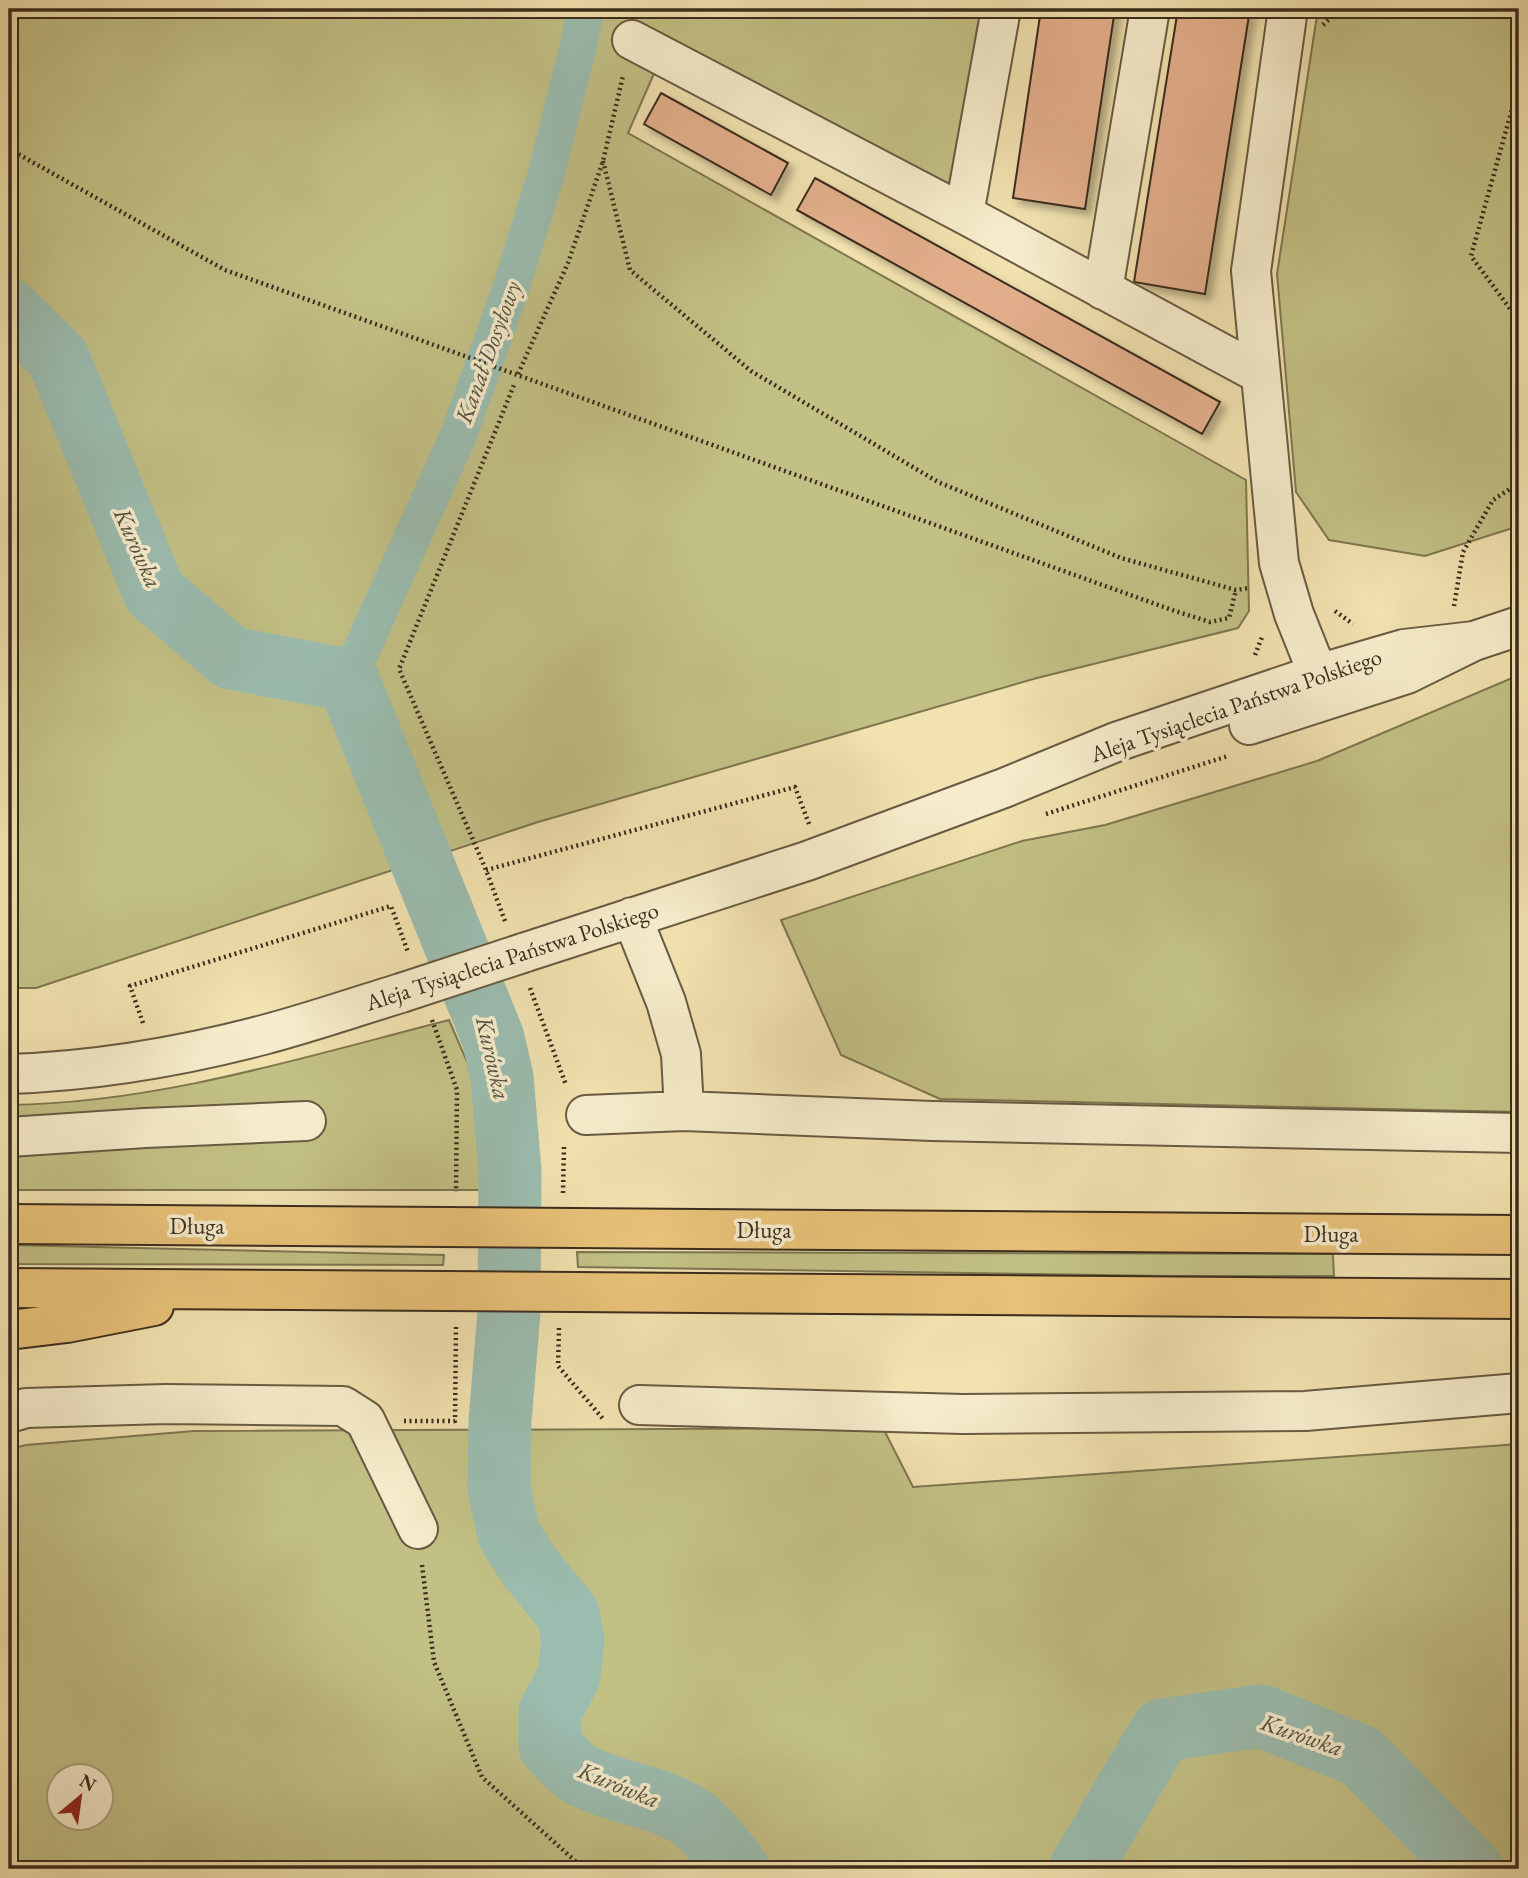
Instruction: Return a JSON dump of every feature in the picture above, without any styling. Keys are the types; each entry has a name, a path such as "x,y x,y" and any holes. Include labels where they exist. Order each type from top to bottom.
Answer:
{"highway":[{"name":"Długa","path":"9,1224 446,1227 569,1217 1519,1235"},
{"path":"9,1288 1519,1298"},
{"path":"9,1330 67,1323 239,1290"}],"street":[{"path":"964,214 1001,9"},
{"path":"1103,290 1150,9"},
{"path":"1288,9 1251,271 1279,563 1323,687"},
{"path":"632,40 964,214 1260,374"},
{"name":"Aleja Tysiąclecia Państwa Polskiego","path":"9,1074 92,1068 193,1052 265,1035 807,861 1004,788 1133,762 1323,687 1408,674 1474,641 1519,626"},
{"path":"632,917 666,1002 681,1054 684,1111"},
{"path":"575,1127 684,1111 932,1121 1519,1133"},
{"path":"9,1137 306,1121"},
{"path":"628,1413 1305,1412 1519,1393"},
{"path":"9,1413 26,1408 166,1404 343,1406 365,1420 418,1529"}],"path":[{"path":"518,374 568,264 603,161 632,40"},
{"path":"1519,84 1471,256 1519,321"},
{"path":"9,149 225,270 1210,622 1229,618 1236,590"},
{"path":"603,161 630,270 751,371 938,482 1121,558 1236,590 1284,582"},
{"path":"514,384 485,463 399,669 486,870 795,787 809,824"},
{"path":"1454,607 1463,552 1493,500 1519,483"},
{"path":"144,1027 130,986 391,906"},
{"path":"569,1217 575,1127"},
{"path":"559,1326 558,1366 603,1420 628,1413"},
{"path":"418,1529 434,1662 482,1777 584,1869"}],"shaded area":[{"path":"9,9 989,9 950,187 669,39 628,133 1246,480 1249,611 1238,628 1037,678 538,822 36,988 9,988"},
{"path":"1318,9 1519,9 1519,526 1425,556 1329,540 1296,492 1277,274"},
{"path":"1519,675 1519,1112 940,1099 841,1055 781,920 1022,841 1105,825 1317,761"},
{"path":"449,1020 471,1071 481,1190 9,1190 9,1105 121,1096 176,1087 286,1063"},
{"path":"9,1245 444,1255 443,1265 9,1264"},
{"path":"577,1252 1333,1254 1334,1276 578,1267"},
{"path":"883,1428 913,1487 1519,1444 1519,1869 9,1869 9,1449 26,1445 194,1431"}],"building":[{"path":"1041,9 1115,9 1085,209 1013,198"},
{"path":"1178,9 1250,9 1205,294 1134,282"},
{"path":"661,93 788,163 771,195 644,124"},
{"path":"815,178 1220,402 1202,434 797,210"}],"waterway":[{"name":"Kanał Dosyłowy","path":"348,680 459,434 510,291 546,175 585,9"},
{"name":"Kurówka","path":"9,310 58,358 154,592 231,658 348,680 493,1038 502,1077 510,1171 509,1312 500,1421 499,1489 509,1535 530,1567 568,1614 573,1640 569,1676 550,1712 550,1746 581,1775 674,1808 695,1820 738,1869"},
{"name":"Kurówka","path":"1080,1869 1162,1730 1261,1716 1361,1756 1472,1869"}]}
